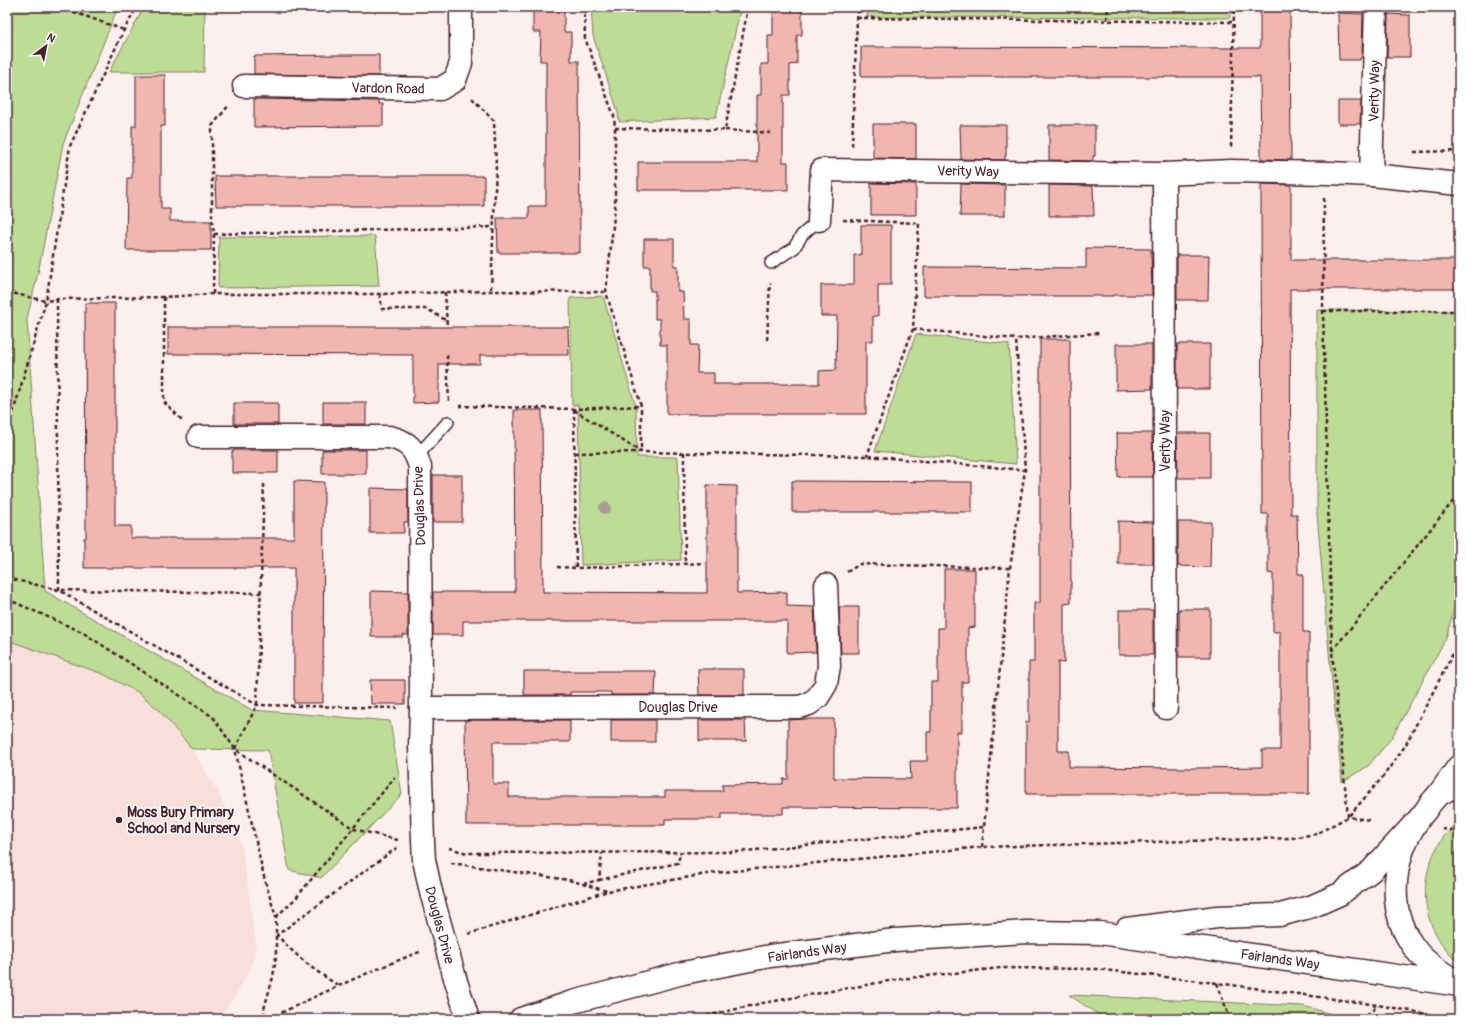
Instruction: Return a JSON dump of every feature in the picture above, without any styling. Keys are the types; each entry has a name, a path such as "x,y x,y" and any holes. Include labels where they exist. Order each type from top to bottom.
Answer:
{"street":[{"path":"455,80 461,63 461,7"},
{"name":"Verity Way","path":"1371,175 1376,7"},
{"name":"Vardon Road","path":"244,86 440,89 455,80"},
{"name":"Verity Way","path":"819,220 822,170 1164,174 1231,171 1371,175 1459,184"},
{"name":"Verity Way","path":"1164,174 1166,708"},
{"name":"Douglas Drive","path":"199,437 389,437 398,439 405,443 417,456 420,467 421,708 418,847 468,1019"},
{"name":"Douglas Drive","path":"421,708 798,707 809,704 818,697 826,684 829,666 826,585"},
{"path":"1459,766 1438,796 1416,822 1399,858 1396,881 1396,907 1403,930 1416,950 1437,970 1459,984"},
{"path":"1438,796 1459,785"},
{"name":"Fairlands Way","path":"1100,933 1217,917 1280,915 1313,906 1340,894 1371,871 1416,822"},
{"name":"Fairlands Way","path":"521,1019 573,1002 683,973 770,956 894,940 1027,932 1100,933 1459,984"}],"lane":[{"path":"771,262 794,248 802,235 819,220"},
{"path":"417,456 448,422"}],"path":[{"path":"60,7 124,30"},
{"path":"7,434 46,300 70,146 124,30 137,7"},
{"path":"584,7 585,38 614,116 615,207 606,292 641,406 642,452"},
{"path":"725,130 748,7"},
{"path":"851,170 857,18 859,7"},
{"path":"1107,20 1108,7"},
{"path":"1231,171 1234,7"},
{"path":"857,18 1233,22"},
{"path":"455,80 494,121 496,166 491,291"},
{"path":"213,294 214,234 212,218 212,126 244,86"},
{"path":"615,128 725,130 772,133"},
{"path":"1324,194 1323,311 1332,651 1348,816"},
{"path":"819,220 919,223 913,329 867,456"},
{"path":"214,234 493,227"},
{"path":"767,340 771,262"},
{"path":"7,292 46,300 164,297 213,294 380,294 491,291 606,292"},
{"path":"445,292 447,327"},
{"path":"380,294 382,309 427,309 447,321"},
{"path":"164,297 164,402 199,437"},
{"path":"57,299 59,590"},
{"path":"1323,311 1459,312"},
{"path":"913,329 1016,339 1098,333"},
{"path":"982,847 1010,568 1024,470 1016,339"},
{"path":"448,355 448,422"},
{"path":"449,406 574,410 641,406"},
{"path":"574,410 642,452"},
{"path":"574,410 576,568"},
{"path":"575,453 684,452 867,456 1024,470"},
{"path":"684,452 685,564"},
{"path":"264,484 257,705 235,749 265,881 276,917 277,935 273,977 264,1009 265,1019"},
{"path":"1332,651 1459,494"},
{"path":"557,567 576,568 705,563"},
{"path":"826,585 860,564 1010,568"},
{"path":"7,578 59,590 260,593"},
{"path":"59,590 257,705 421,708"},
{"path":"7,599 82,632 206,712 213,717 235,749 354,829 418,847 570,880 608,891"},
{"path":"467,935 608,891 713,873 982,847 1292,838 1316,834 1348,816 1382,778 1405,746 1459,642"},
{"path":"276,917 296,898 354,829 396,775"},
{"path":"1348,816 1370,820"},
{"path":"277,935 418,847 467,853 736,852 984,827"},
{"path":"1440,829 1459,831"},
{"path":"599,880 602,853"},
{"path":"583,884 678,862 680,853"},
{"path":"277,935 292,952 310,967 338,985"},
{"path":"269,1019 338,985 379,967 427,950"},
{"path":"693,1019 763,1003 900,979 1000,968 1096,969 1217,982 1378,1005 1455,1019"},
{"path":"1217,982 1230,1019"},
{"path":"1361,1019 1378,1005"}],"shaded area":[{"name":"Moss Bury Primary School and Nursery","path":"7,640 103,674 139,693 160,711 192,749 219,793 242,847 256,945 251,968 239,990 225,1010 214,1019 7,1019"}],"green space":[{"path":"7,7 118,7 63,144 38,273 27,319 45,591 252,710 390,721 402,794 321,878 289,870 268,750 192,749 160,711 139,693 103,674 7,640"},
{"path":"144,7 205,7 204,72 109,72"},
{"path":"591,7 741,7 716,117 619,122 618,112 593,36"},
{"path":"868,7 1230,7 1230,18 867,17"},
{"path":"375,236 379,286 218,288 219,237"},
{"path":"603,296 636,407 637,457 678,457 681,560 581,565 578,405 572,405 570,298"},
{"path":"1317,310 1459,311 1459,591 1446,638 1391,739 1368,766 1342,782 1317,514"},
{"path":"916,334 1009,344 1016,464 875,451"},
{"path":"1459,821 1459,963 1449,953 1436,934 1426,905 1425,889 1427,874 1439,845 1448,832"},
{"path":"1069,995 1303,1006 1350,1019 1105,1019"}],"building":[{"path":"533,7 564,7 564,32 571,32 571,61 579,61 580,253 498,253 497,218 529,218 529,206 546,206 546,61 540,61 541,32 533,32"},
{"path":"773,7 802,7 802,35 797,35 797,64 790,65 790,95 783,95 783,162 788,162 788,190 638,190 638,162 757,162 757,95 761,95 761,64 768,64 768,35 773,35"},
{"path":"1260,7 1290,7 1291,160 1261,159 1260,77 861,77 861,47 1260,48"},
{"path":"1338,13 1363,14 1362,57 1360,60 1339,60"},
{"path":"1388,14 1410,15 1410,57 1387,57"},
{"path":"379,55 379,76 254,74 254,56"},
{"path":"136,75 165,75 165,126 161,126 161,209 170,209 170,221 211,221 211,250 126,250 127,178 132,178 132,126 136,126"},
{"path":"254,99 379,101 379,104 383,104 383,126 254,127"},
{"path":"1338,101 1361,101 1360,124 1338,124"},
{"path":"873,124 916,124 916,159 873,158"},
{"path":"960,125 1006,125 1005,160 961,159"},
{"path":"1049,125 1095,125 1095,156 1093,156 1093,161 1049,160"},
{"path":"215,176 484,176 484,206 216,206"},
{"path":"871,183 916,184 916,215 871,215"},
{"path":"961,184 1005,185 1005,216 960,216"},
{"path":"1261,184 1291,185 1291,260 1459,260 1459,289 1290,289 1291,514 1297,514 1298,574 1303,574 1303,632 1309,632 1309,794 1026,794 1026,722 1029,722 1029,662 1034,662 1034,603 1040,603 1040,339 1070,339 1071,603 1064,604 1064,663 1058,662 1058,751 1069,751 1069,767 1194,768 1262,767 1262,750 1280,750 1280,632 1273,632 1273,574 1268,573 1268,514 1262,514"},
{"path":"1049,185 1093,186 1094,216 1049,216"},
{"path":"861,225 891,225 891,285 878,285 878,316 873,316 873,341 866,341 866,414 667,414 667,345 660,345 660,319 655,319 655,291 650,291 650,266 644,266 644,239 674,239 674,266 678,266 678,292 683,292 684,319 691,319 691,345 698,345 697,373 714,373 714,384 819,384 819,371 836,370 837,316 821,316 821,285 854,285 854,255 861,255"},
{"path":"1086,248 1151,249 1152,295 924,296 924,267 1086,268"},
{"path":"1177,255 1209,255 1208,300 1177,300"},
{"path":"85,303 115,303 115,526 131,526 131,538 294,538 294,481 324,482 323,703 294,703 294,568 84,568 84,538 86,538"},
{"path":"168,327 568,327 569,355 480,355 480,364 439,364 439,402 413,403 413,355 168,354"},
{"path":"1116,344 1152,344 1152,389 1116,390"},
{"path":"1177,344 1210,344 1210,389 1177,389"},
{"path":"323,402 366,402 366,424 323,424"},
{"path":"234,403 278,403 278,424 234,424"},
{"path":"514,410 542,410 543,592 707,593 707,485 737,486 737,593 787,592 787,606 814,607 816,652 787,653 787,621 463,621 463,635 433,635 433,592 515,592"},
{"path":"1117,433 1152,433 1153,477 1118,477"},
{"path":"1177,433 1210,433 1210,478 1178,478"},
{"path":"278,450 278,473 232,473 232,451"},
{"path":"323,450 366,450 366,474 322,474"},
{"path":"433,475 462,475 462,522 433,522"},
{"path":"792,481 972,482 972,512 792,512"},
{"path":"370,488 408,489 408,522 404,522 404,533 370,533"},
{"path":"1118,521 1153,522 1153,564 1118,564"},
{"path":"1178,522 1211,522 1210,567 1178,566"},
{"path":"944,569 975,569 975,627 968,628 968,682 962,682 962,732 957,732 957,808 783,807 783,814 722,814 722,819 665,819 665,825 466,825 465,720 570,720 570,742 493,742 493,784 509,784 509,797 665,797 665,791 723,791 722,785 783,784 783,779 788,779 788,720 804,719 834,719 834,778 911,779 910,761 927,761 927,732 931,732 931,682 938,682 938,628 944,628"},
{"path":"371,591 408,592 408,635 403,635 403,637 371,637"},
{"path":"839,607 859,607 859,653 841,653"},
{"path":"1179,609 1210,609 1210,657 1179,657"},
{"path":"1119,610 1153,610 1153,655 1119,655"},
{"path":"698,669 744,669 744,695 699,695"},
{"path":"524,671 656,671 655,695 611,695 611,692 570,692 570,695 524,695"},
{"path":"370,680 405,680 405,704 371,704"},
{"path":"611,720 655,720 655,742 611,742"},
{"path":"699,720 745,720 746,741 699,741"}],"place":[{"name":"Moss Bury Primary School and Nursery","path":"119,820"}]}
